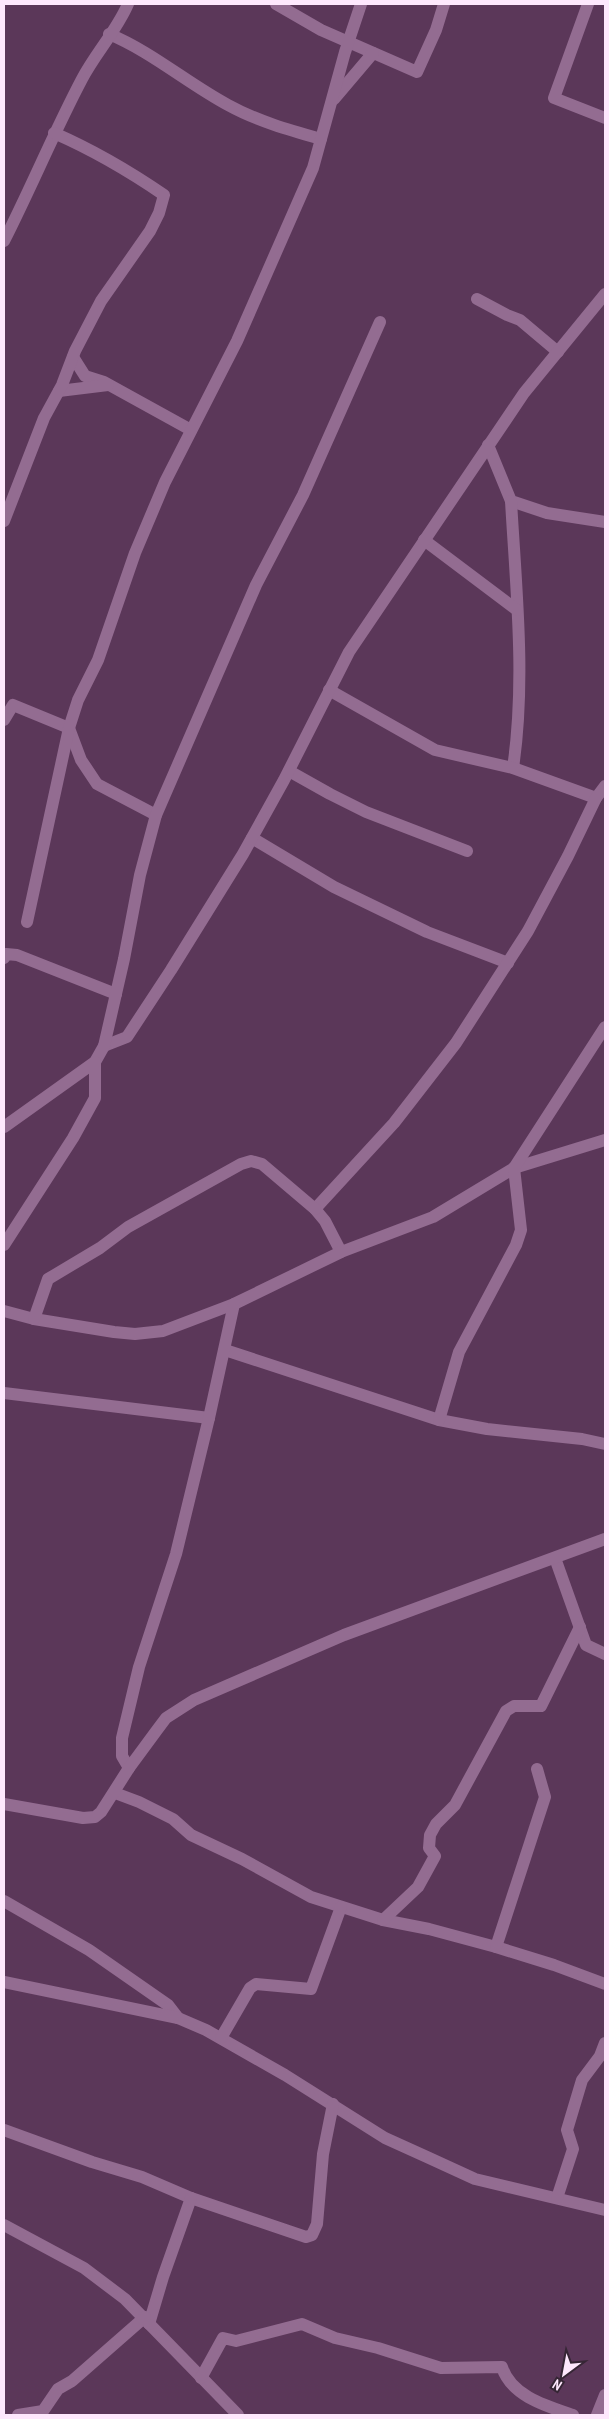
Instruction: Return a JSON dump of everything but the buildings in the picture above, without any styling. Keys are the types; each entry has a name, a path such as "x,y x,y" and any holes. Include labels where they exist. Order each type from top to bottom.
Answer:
{"street":[{"path":"4,241 36,178 54,133 84,76 128,4"},
{"path":"276,4 321,30 417,72 436,30 444,4"},
{"path":"28,922 69,728 78,700 98,660 135,553 164,482 238,341 313,168 348,42 361,4"},
{"path":"588,4 554,98 605,118"},
{"path":"110,34 133,44 228,106 260,120 321,140"},
{"path":"331,102 373,53"},
{"path":"4,521 44,418 59,390 73,357 101,301 150,230 159,213 164,195 135,175 95,152 54,133"},
{"path":"104,1046 127,1037 171,970 252,838 289,771 349,652 524,393 605,294"},
{"path":"477,299 506,315 520,320 558,352"},
{"path":"4,1127 95,1062 104,1046 140,874 156,815 256,585 303,495 380,322"},
{"path":"73,357 85,376 108,385 191,430"},
{"path":"59,390 108,385"},
{"path":"488,445 511,501 517,610 518,735 513,768"},
{"path":"511,501 547,513 605,522"},
{"path":"424,540 517,610"},
{"path":"329,690 435,750 513,768 596,798"},
{"path":"4,720 14,705 69,728 81,760 97,784 156,815"},
{"path":"289,771 366,812 467,851"},
{"path":"315,1209 410,1104 456,1043 508,963 568,856 596,798 605,786"},
{"path":"252,838 334,887 427,932 508,963"},
{"path":"4,958 6,954 17,955 116,994"},
{"path":"439,1420 459,1352 516,1245 521,1230 514,1168 605,1027"},
{"path":"4,1245 73,1138 95,1098 95,1062"},
{"path":"4,1311 34,1319 114,1332 150,1334 234,1304 341,1252 433,1217 514,1168 605,1140"},
{"path":"34,1319 48,1279 100,1248 128,1227 241,1164 251,1161 262,1164 315,1209 325,1221 341,1252"},
{"path":"129,1768 122,1756 122,1738 138,1667 176,1554 225,1350 234,1304"},
{"path":"225,1350 439,1420 487,1429 582,1439 605,1444"},
{"path":"4,1393 209,1418"},
{"path":"4,1804 87,1818 101,1812 115,1793 129,1768 166,1718 194,1700 344,1635 555,1558 604,1536"},
{"path":"555,1558 586,1645 605,1654"},
{"path":"383,1920 423,1880 435,1856 429,1848 430,1835 436,1824 455,1805 506,1711 514,1706 541,1706 580,1627"},
{"path":"496,1948 528,1844 545,1797 537,1769"},
{"path":"115,1793 139,1802 173,1820 191,1836 242,1859 299,1892 383,1920 429,1929 554,1965 605,1984"},
{"path":"4,1901 89,1950 168,2005 178,2018"},
{"path":"221,2038 250,1988 256,1984 311,1990 341,1907"},
{"path":"4,1982 178,2018 221,2038 333,2104 385,2138 475,2179 605,2210"},
{"path":"557,2198 573,2150 567,2130 582,2080 600,2056 605,2043"},
{"path":"4,2130 92,2162 142,2177 191,2198 301,2236 312,2235 317,2224 323,2154 333,2104"},
{"path":"18,2415 43,2411 58,2389 72,2381 147,2320 191,2198"},
{"path":"4,2225 84,2268 125,2299 238,2415"},
{"path":"201,2378 223,2338 236,2341 302,2324 335,2338 378,2348 441,2368 502,2367 506,2380 534,2401 573,2415"},
{"path":"598,2415 605,2395"}]}
